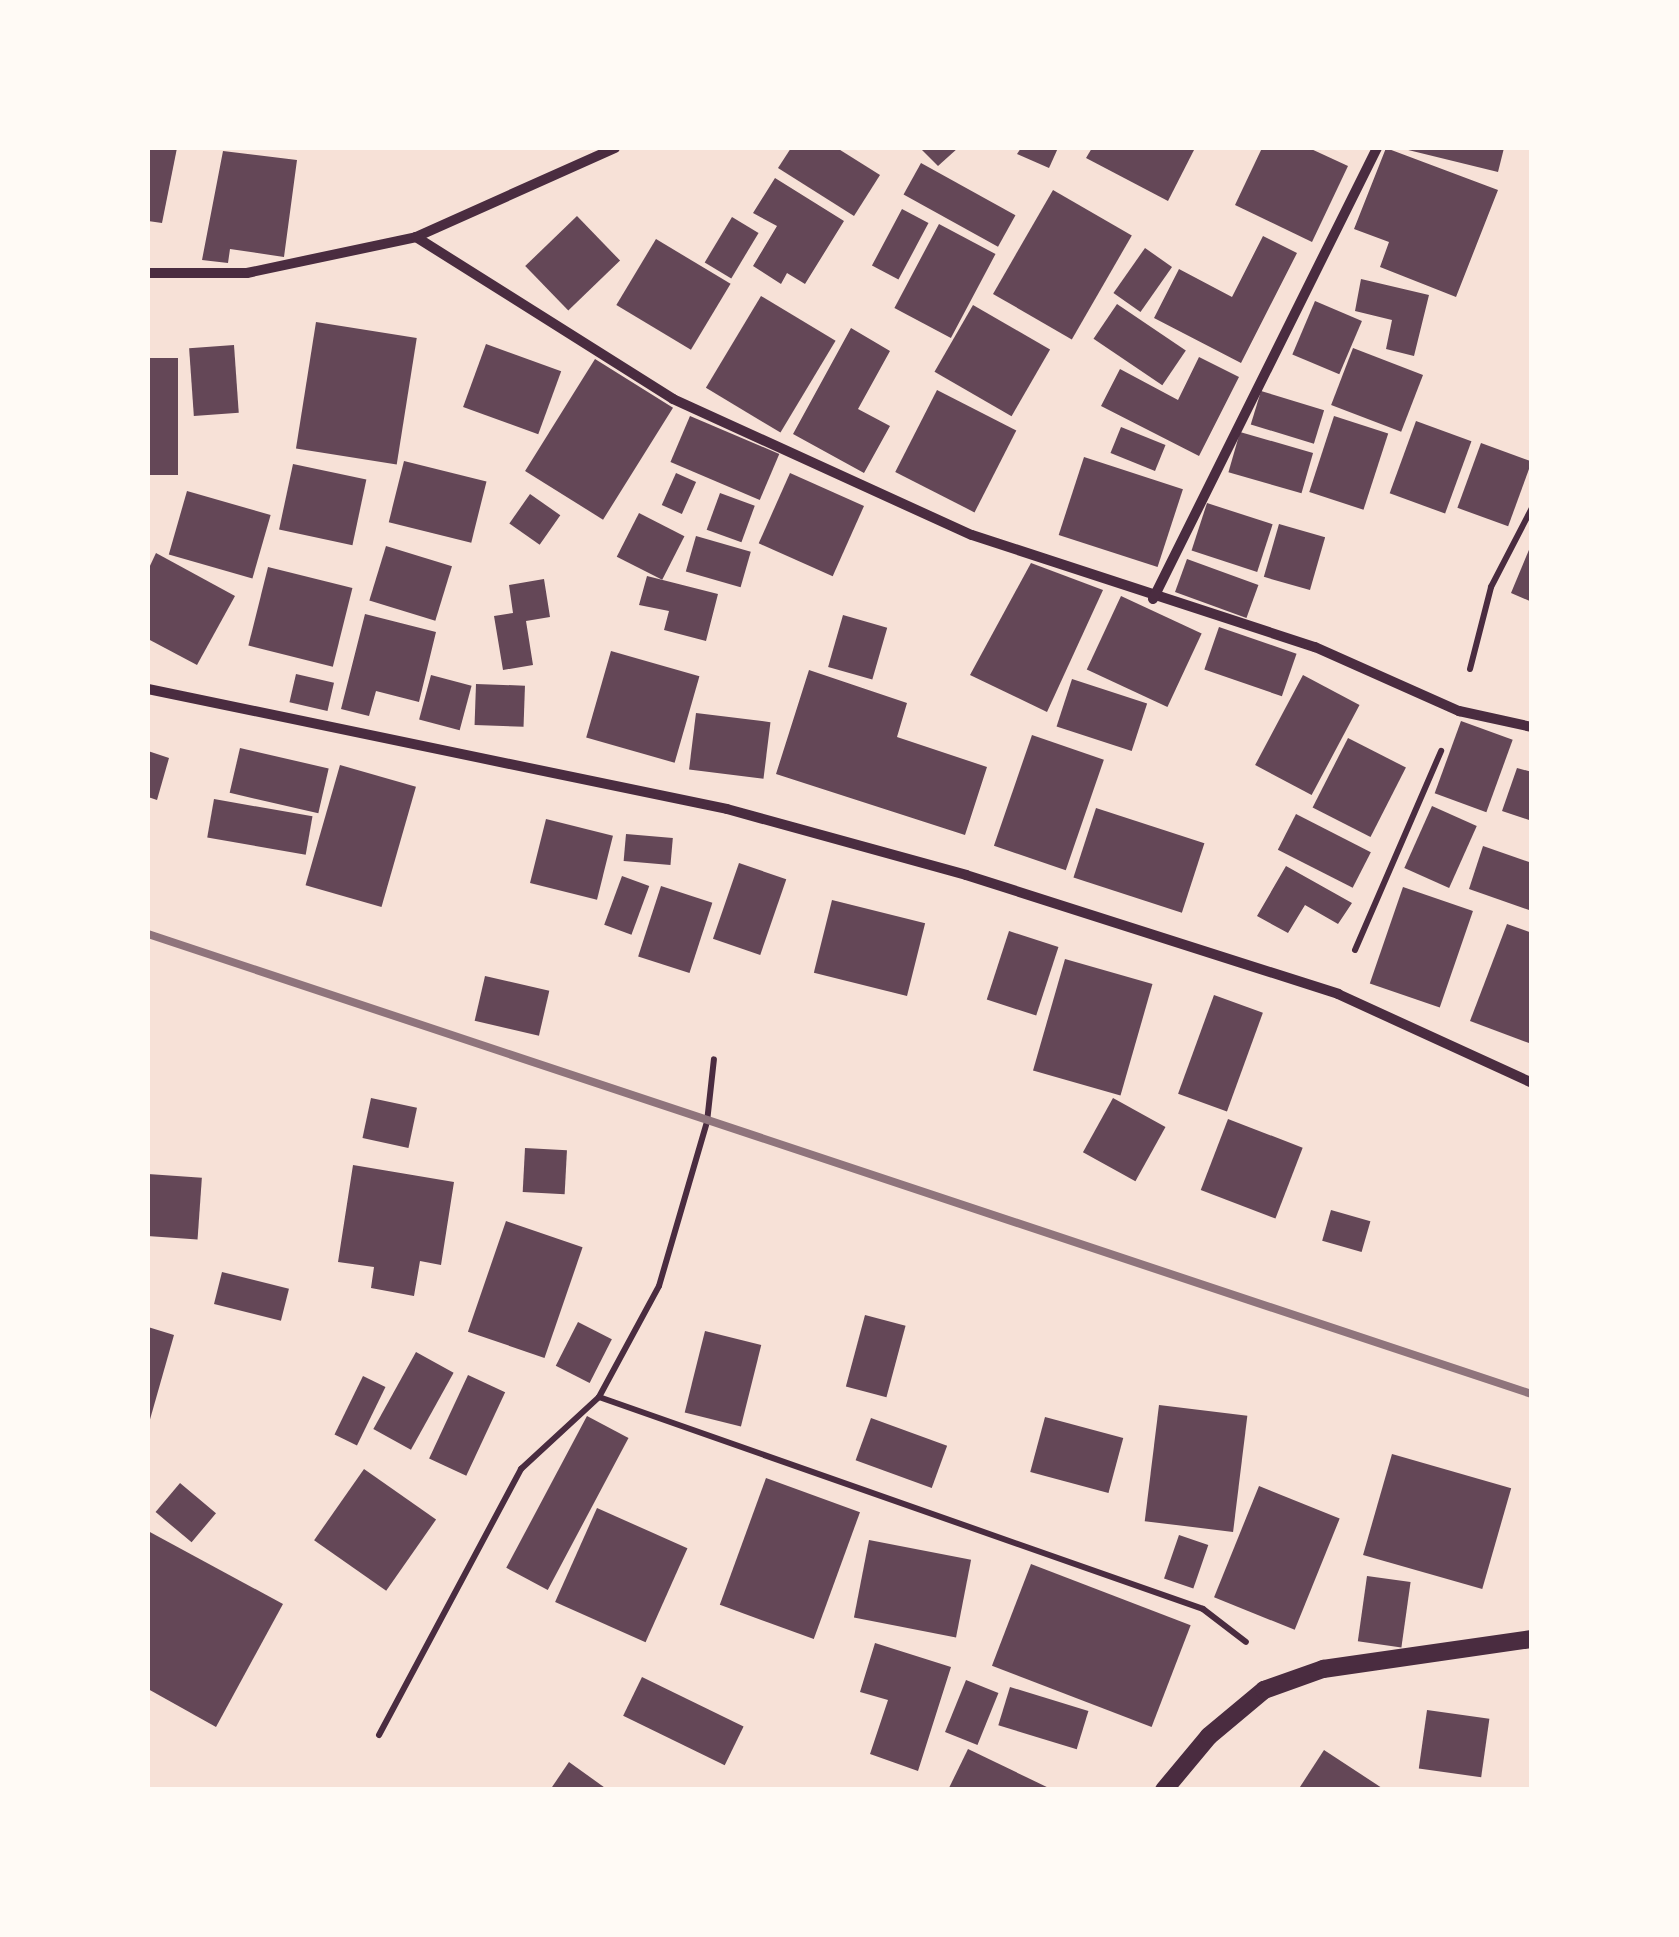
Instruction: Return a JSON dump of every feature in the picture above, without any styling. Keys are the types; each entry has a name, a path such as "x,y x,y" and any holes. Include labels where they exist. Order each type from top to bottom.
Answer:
{"street":[{"path":"148,273 246,273 416,237 615,148"},
{"path":"1154,598 1377,148"},
{"path":"416,237 673,400 972,535 1154,598 1315,647 1459,711 1532,727"},
{"path":"148,690 727,809 966,875 1338,994 1532,1083"},
{"path":"1164,1790 1209,1736 1264,1690 1323,1668 1532,1639"}],"path":[{"path":"379,1735 521,1469 599,1397 659,1286 707,1122 714,1059"},
{"path":"599,1397 1204,1609 1244,1635 1264,1690"}],"building":[{"path":"148,148 177,148 162,223 148,221"},
{"path":"791,148 837,148 880,175 854,216 778,168"},
{"path":"920,148 958,148 938,166"},
{"path":"1021,148 1058,148 1049,168 1017,154"},
{"path":"1092,148 1195,148 1168,201 1086,158"},
{"path":"1262,148 1309,148 1348,166 1312,242 1235,205"},
{"path":"1386,148 1498,190 1456,297 1380,267 1389,242 1354,229"},
{"path":"1400,148 1504,148 1498,172"},
{"path":"223,151 297,160 284,257 230,249 228,263 202,260"},
{"path":"921,163 1015,215 998,247 904,194"},
{"path":"775,178 844,221 805,284 787,273 781,284 753,266 777,226 753,213"},
{"path":"1053,190 1132,236 1072,339 993,294"},
{"path":"902,209 928,223 898,280 872,266"},
{"path":"577,216 620,261 568,311 525,266"},
{"path":"732,217 759,233 731,278 705,262"},
{"path":"939,224 996,254 951,338 894,308"},
{"path":"1263,236 1297,253 1241,363 1154,318 1179,269 1232,297"},
{"path":"656,239 731,284 691,350 616,305"},
{"path":"1145,248 1172,267 1140,312 1113,293"},
{"path":"1361,279 1429,295 1414,356 1386,349 1392,320 1355,311"},
{"path":"761,296 836,341 780,433 706,388"},
{"path":"1315,301 1362,321 1339,374 1292,354"},
{"path":"1117,304 1186,350 1162,385 1094,339"},
{"path":"973,305 1050,349 1012,416 934,372"},
{"path":"316,322 417,338 397,464 296,448"},
{"path":"851,328 890,351 858,409 890,426 864,473 793,434"},
{"path":"486,344 561,371 538,434 463,407"},
{"path":"234,345 239,413 194,416 189,348"},
{"path":"1353,348 1423,375 1401,432 1331,405"},
{"path":"1199,357 1239,377 1199,456 1101,406 1120,369 1178,400"},
{"path":"148,358 178,358 178,475 148,475"},
{"path":"595,359 673,408 603,520 525,471"},
{"path":"937,390 1016,430 975,512 895,472"},
{"path":"1261,391 1324,410 1314,444 1251,424"},
{"path":"690,416 779,454 760,500 670,462"},
{"path":"1334,416 1388,434 1363,510 1309,492"},
{"path":"1416,421 1471,441 1445,514 1390,493"},
{"path":"1121,427 1166,445 1155,471 1111,453"},
{"path":"1240,432 1313,453 1301,493 1228,472"},
{"path":"1481,443 1532,461 1508,526 1457,508"},
{"path":"1084,457 1183,489 1158,567 1059,535"},
{"path":"404,461 486,482 471,543 389,522"},
{"path":"293,464 366,480 352,545 279,530"},
{"path":"676,473 696,482 682,514 662,505"},
{"path":"790,473 864,506 833,576 759,543"},
{"path":"187,491 271,515 252,578 169,554"},
{"path":"720,493 755,506 741,542 707,530"},
{"path":"530,494 560,515 540,545 509,523"},
{"path":"1207,503 1273,524 1257,572 1192,551"},
{"path":"639,513 684,536 662,580 617,557"},
{"path":"1279,524 1325,537 1310,590 1264,577"},
{"path":"696,536 751,552 741,587 686,572"},
{"path":"1532,545 1532,602 1511,593"},
{"path":"386,546 452,566 435,621 369,601"},
{"path":"156,553 235,596 197,665 148,639 148,570"},
{"path":"1187,559 1258,585 1246,618 1175,592"},
{"path":"1031,563 1103,590 1047,712 970,675"},
{"path":"268,567 352,588 333,667 248,646"},
{"path":"647,576 718,594 706,641 664,630 669,611 639,605"},
{"path":"544,579 550,617 526,621 533,665 503,670 494,616 513,613 509,585"},
{"path":"1121,596 1202,634 1167,707 1087,669"},
{"path":"365,614 436,632 419,702 376,691 369,716 341,709"},
{"path":"843,615 887,628 872,680 828,667"},
{"path":"1219,627 1297,654 1282,696 1204,670"},
{"path":"611,651 699,676 675,763 586,738"},
{"path":"809,670 907,703 897,737 987,767 965,835 776,774"},
{"path":"296,674 334,683 327,711 289,702"},
{"path":"431,675 472,686 460,730 419,719"},
{"path":"1303,675 1360,705 1312,795 1255,765"},
{"path":"1072,679 1147,703 1132,751 1057,727"},
{"path":"476,684 525,686 524,727 475,725"},
{"path":"696,713 770,722 763,779 689,770"},
{"path":"1461,721 1513,740 1486,812 1435,793"},
{"path":"1032,735 1104,760 1066,870 994,846"},
{"path":"1348,738 1406,768 1371,837 1313,807"},
{"path":"240,748 329,768 318,813 230,793"},
{"path":"148,751 169,758 157,800 148,797"},
{"path":"340,765 416,787 381,907 306,885"},
{"path":"1517,768 1532,772 1532,821 1502,811"},
{"path":"214,799 312,816 306,855 207,837"},
{"path":"1432,806 1477,826 1449,888 1404,868"},
{"path":"1096,808 1204,843 1182,913 1073,877"},
{"path":"1296,814 1371,852 1353,888 1278,850"},
{"path":"546,819 613,836 597,900 530,883"},
{"path":"626,834 673,838 670,865 624,861"},
{"path":"1483,846 1532,863 1532,911 1469,889"},
{"path":"739,863 786,879 760,955 713,939"},
{"path":"1286,866 1352,903 1338,924 1305,905 1288,933 1257,916"},
{"path":"622,876 649,886 631,935 604,925"},
{"path":"661,886 712,903 689,973 638,956"},
{"path":"1403,887 1473,911 1440,1008 1370,983"},
{"path":"832,900 925,923 907,996 814,973"},
{"path":"1507,924 1532,933 1529,1043 1470,1021"},
{"path":"1009,931 1058,947 1036,1016 987,999"},
{"path":"1065,959 1152,984 1121,1096 1033,1071"},
{"path":"485,976 549,991 539,1036 475,1021"},
{"path":"1214,995 1263,1013 1227,1111 1178,1094"},
{"path":"371,1098 417,1108 408,1148 362,1138"},
{"path":"1113,1098 1165,1127 1135,1181 1083,1152"},
{"path":"1228,1119 1303,1148 1275,1219 1201,1190"},
{"path":"525,1148 567,1150 565,1194 523,1192"},
{"path":"353,1165 454,1182 441,1265 420,1261 414,1296 371,1288 374,1267 338,1262"},
{"path":"148,1174 202,1178 198,1240 148,1236"},
{"path":"1331,1210 1370,1221 1362,1252 1322,1241"},
{"path":"506,1221 583,1247 544,1358 468,1332"},
{"path":"222,1272 289,1289 281,1321 214,1304"},
{"path":"865,1315 906,1326 886,1397 846,1386"},
{"path":"578,1322 612,1339 590,1383 556,1366"},
{"path":"148,1327 174,1335 149,1423 148,1423"},
{"path":"705,1331 761,1345 741,1427 685,1413"},
{"path":"416,1352 454,1373 411,1450 373,1429"},
{"path":"468,1375 505,1392 466,1476 429,1458"},
{"path":"363,1376 385,1387 357,1445 335,1434"},
{"path":"1159,1405 1247,1416 1233,1532 1145,1521"},
{"path":"587,1416 628,1438 548,1590 506,1568"},
{"path":"1045,1417 1123,1438 1108,1493 1030,1472"},
{"path":"871,1418 947,1446 932,1488 856,1460"},
{"path":"1392,1454 1511,1488 1482,1589 1363,1555"},
{"path":"364,1469 436,1519 386,1591 314,1540"},
{"path":"766,1478 860,1512 814,1639 720,1605"},
{"path":"180,1483 216,1513 192,1542 156,1512"},
{"path":"1259,1486 1340,1519 1295,1630 1214,1597"},
{"path":"597,1508 687,1548 646,1642 555,1602"},
{"path":"148,1531 283,1604 216,1727 148,1689"},
{"path":"1179,1535 1208,1545 1193,1589 1164,1578"},
{"path":"869,1540 971,1560 956,1637 854,1618"},
{"path":"1031,1564 1191,1625 1152,1727 992,1666"},
{"path":"1367,1576 1411,1582 1401,1647 1358,1641"},
{"path":"875,1643 951,1667 918,1771 870,1754 888,1700 860,1692"},
{"path":"642,1677 744,1727 725,1765 623,1716"},
{"path":"966,1680 998,1693 977,1745 945,1732"},
{"path":"1010,1687 1088,1711 1077,1749 998,1725"},
{"path":"1427,1710 1489,1719 1481,1777 1419,1768"},
{"path":"968,1749 1053,1790 948,1790"},
{"path":"1324,1750 1385,1790 1298,1790"},
{"path":"569,1762 608,1790 550,1790"}],"railway":[{"path":"148,934 1532,1394"}]}
